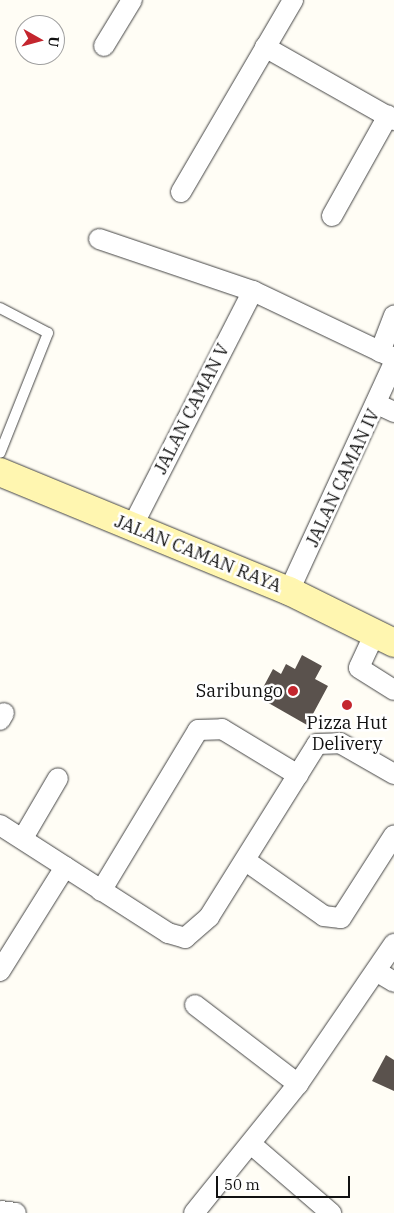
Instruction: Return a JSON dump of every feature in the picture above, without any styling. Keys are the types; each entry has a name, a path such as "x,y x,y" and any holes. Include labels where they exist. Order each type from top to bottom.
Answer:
{"main road":[{"name":"JALAN CAMAN RAYA","path":"0,472 289,591 384,638"}],"street":[{"path":"104,46 132,0"},
{"path":"181,192 293,0"},
{"path":"266,47 391,118 332,216"},
{"path":"99,239 252,291 389,358"},
{"name":"JALAN CAMAN V","path":"132,527 252,291"},
{"name":"JALAN CAMAN IV","path":"289,591 386,408 394,316"},
{"path":"384,638 359,668 394,690"},
{"path":"101,891 198,730 222,729 298,775"},
{"path":"0,824 168,933 185,938 209,918 317,744 330,740 394,774"},
{"path":"23,838 58,778"},
{"path":"246,861 324,916 341,918 394,835"},
{"path":"0,971 65,867"},
{"path":"196,1212 298,1084 394,944"},
{"path":"376,971 394,982"},
{"path":"195,1005 298,1084"},
{"path":"251,1144 331,1213"},
{"path":"0,1211 16,1213"}],"lane":[{"path":"0,308 48,333 0,453"}],"building":[{"name":"Saribungo","path":"302,655 322,666 315,679 328,686 307,725 258,697 273,669 281,674 286,664 295,669"},
{"path":"386,1055 394,1060 394,1091 372,1081"}],"place":[{"name":"Saribungo","path":"293,691"},
{"name":"Pizza Hut Delivery","path":"347,705"}]}
